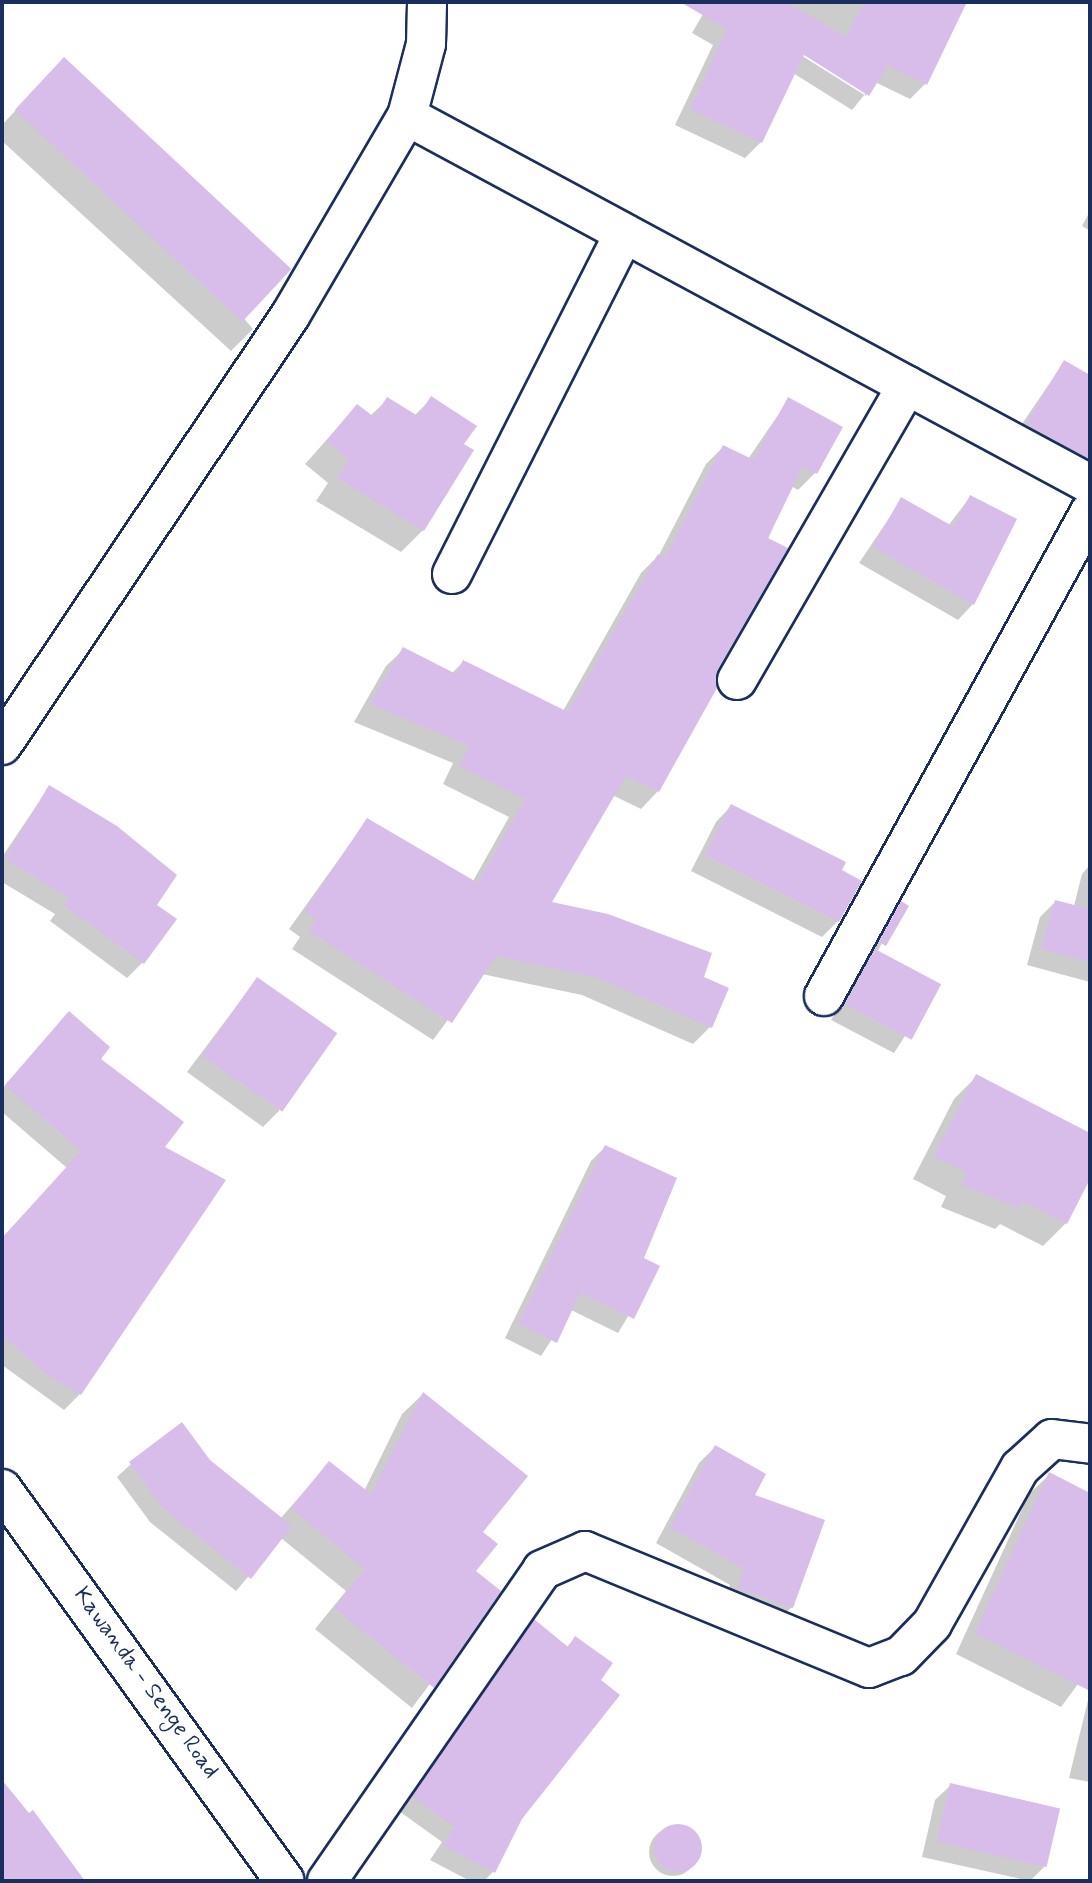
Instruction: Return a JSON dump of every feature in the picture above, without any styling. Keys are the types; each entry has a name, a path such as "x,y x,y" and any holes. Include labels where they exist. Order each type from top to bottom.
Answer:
{"street":[{"path":"2,745 290,316 407,116 426,44 427,2"},
{"path":"407,116 1090,484"},
{"path":"453,575 624,234"},
{"path":"737,680 907,386"},
{"path":"824,996 1090,512"},
{"path":"327,1881 542,1570 585,1551 869,1668 901,1656 932,1624 1020,1468 1052,1440 1090,1444"},
{"name":"Kawanda - Senge Road","path":"2,1489 285,1881"}],"building":[{"path":"680,2 786,2 846,37 864,2 967,2 927,85 888,65 869,96 804,55 762,143 690,109 727,29"},
{"path":"64,57 291,269 242,322 15,110"},
{"path":"1064,360 1090,375 1090,459 1026,424"},
{"path":"431,396 477,426 464,444 474,450 424,531 337,478 349,460 326,441 357,404 374,417 387,397 418,416"},
{"path":"788,397 843,427 817,474 803,466 768,538 788,548 718,669 717,688 659,792 626,776 552,902 608,914 712,953 704,977 729,988 712,1028 599,978 496,956 452,1023 309,931 316,919 305,911 367,818 478,883 525,799 459,766 469,746 370,704 403,647 456,674 463,660 568,712 658,554 665,558 723,445 754,460"},
{"path":"970,495 1017,519 974,605 873,547 901,497 954,527"},
{"path":"49,785 117,826 177,875 157,905 177,919 144,964 64,905 69,898 5,859"},
{"path":"731,804 846,862 842,870 862,881 839,922 705,855"},
{"path":"1055,900 1090,909 1090,962 1041,949"},
{"path":"901,901 909,906 886,946 879,942"},
{"path":"875,949 941,984 912,1040 845,1005"},
{"path":"257,977 337,1033 282,1112 202,1056"},
{"path":"69,1011 110,1047 101,1059 184,1122 165,1147 226,1180 81,1395 46,1374 2,1335 2,1238 81,1151 5,1085"},
{"path":"976,1074 1090,1133 1090,1179 1067,1224 1022,1201 1019,1208 962,1185 967,1173 934,1156"},
{"path":"605,1145 677,1178 644,1258 660,1266 634,1319 580,1293 557,1343 518,1324"},
{"path":"423,1392 528,1476 483,1532 498,1544 476,1571 501,1591 434,1688 334,1608 365,1569 291,1508 329,1461 371,1494"},
{"path":"182,1422 210,1460 292,1526 251,1579 164,1509 129,1462"},
{"path":"715,1445 766,1474 755,1495 825,1520 793,1608 738,1588 744,1569 670,1527"},
{"path":"1049,1472 1090,1493 1090,1691 975,1633"},
{"path":"534,1619 568,1647 575,1636 613,1663 601,1680 620,1695 522,1819 495,1873 443,1845 455,1827 412,1796"},
{"path":"2,1780 29,1813 33,1810 85,1881 2,1881"},
{"path":"950,1783 1060,1808 1047,1867 937,1841"},
{"path":"678,1824 695,1831 702,1848 695,1865 678,1872 661,1865 654,1848 661,1831"}]}
